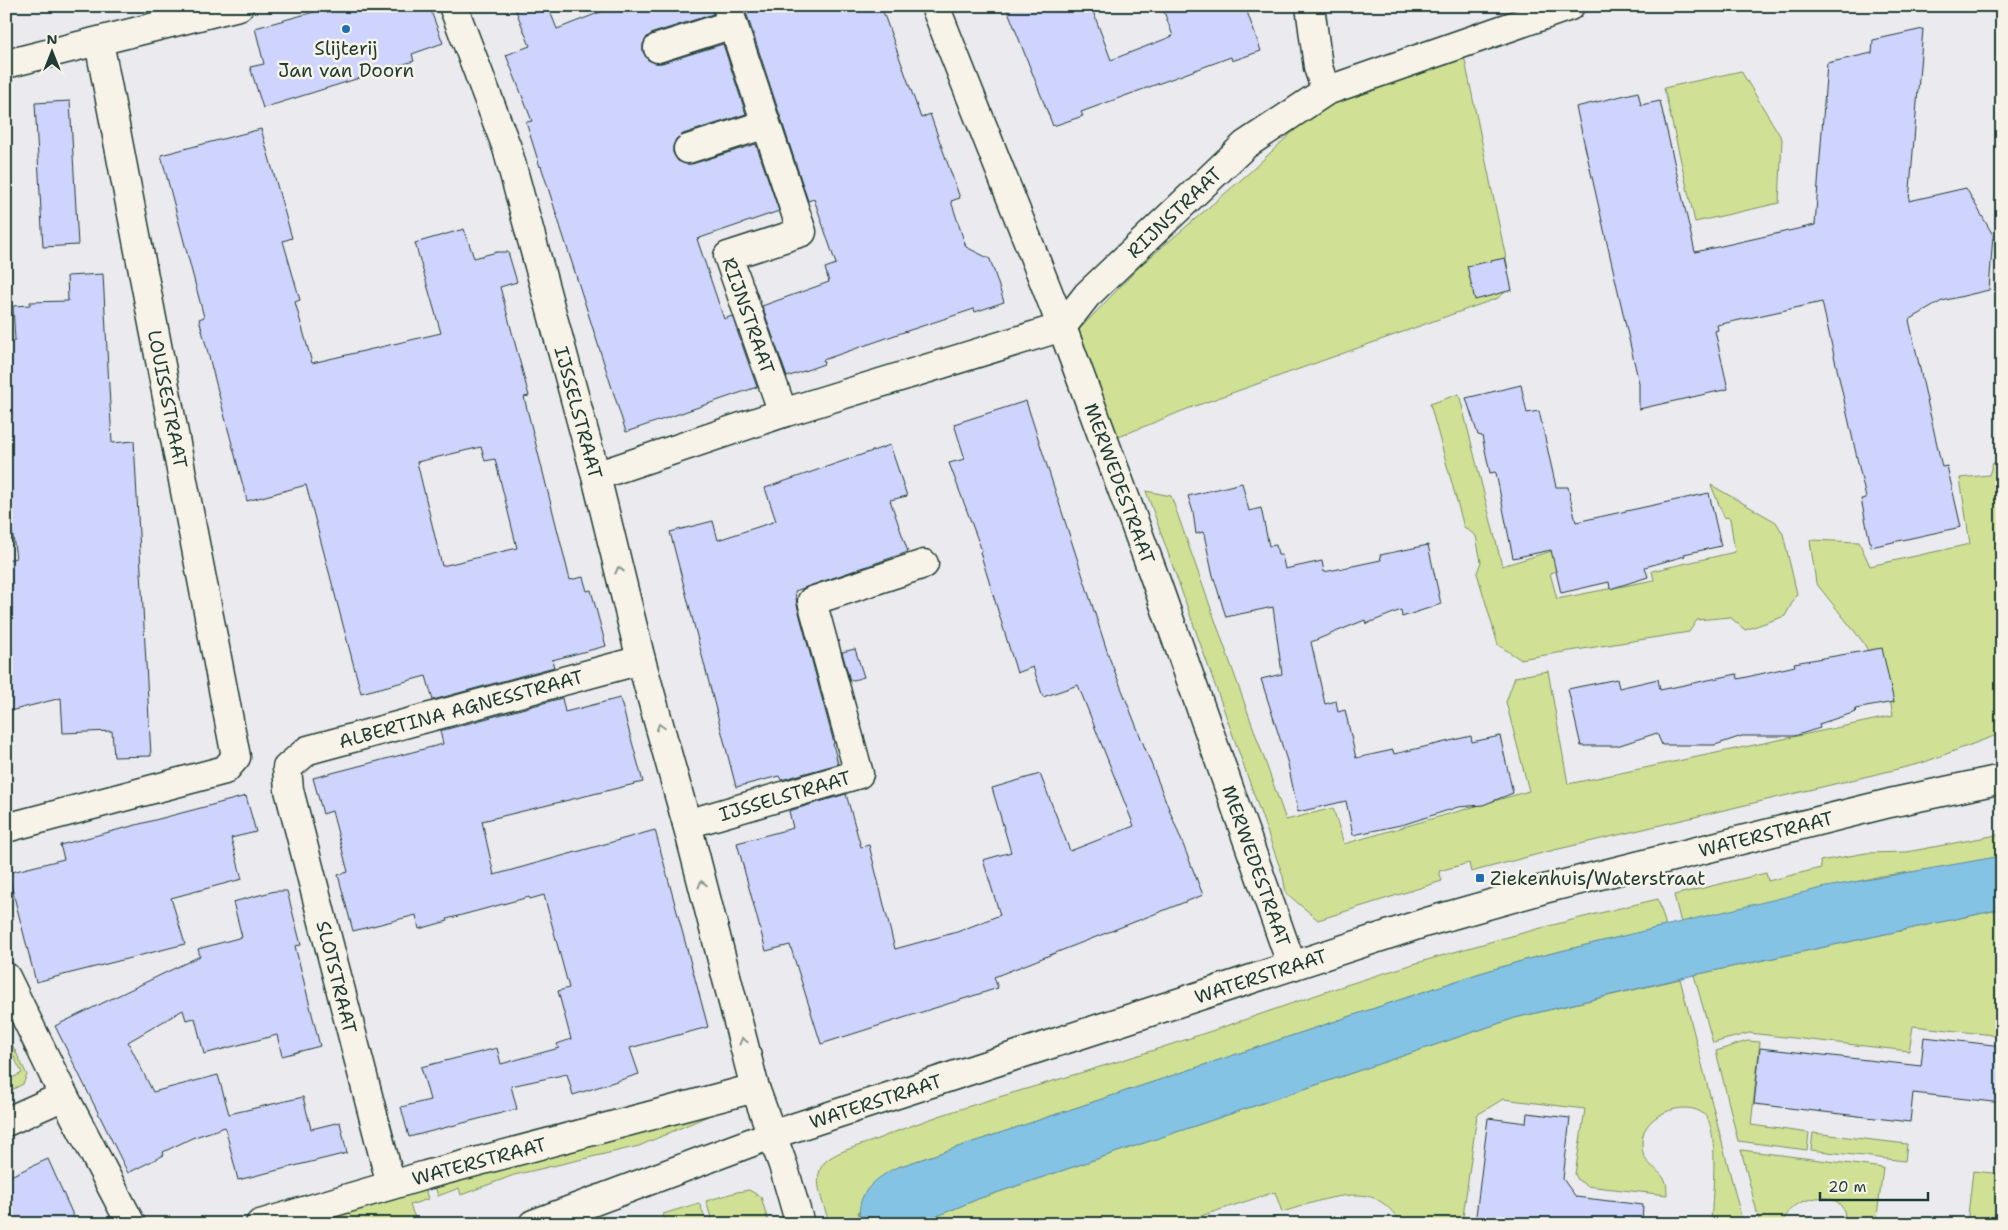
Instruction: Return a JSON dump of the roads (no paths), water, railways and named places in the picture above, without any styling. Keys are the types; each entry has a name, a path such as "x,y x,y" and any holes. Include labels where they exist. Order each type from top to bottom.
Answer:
{"street":[{"path":"6,64 239,6"},
{"name":"IJSSELSTRAAT","path":"453,6 507,148 596,476 641,660 687,824 755,1088 800,1224"},
{"name":"MERWEDESTRAAT","path":"935,6 1062,327 1153,573 1292,966"},
{"path":"1310,6 1318,67 1326,91"},
{"name":"RIJNSTRAAT","path":"1062,327 1087,294 1245,145 1326,91 1570,6"},
{"name":"RIJNSTRAAT","path":"658,48 730,15 802,232 728,256 782,413"},
{"name":"LOUISESTRAAT","path":"6,828 225,770 236,757 99,42"},
{"path":"688,149 766,124"},
{"path":"596,476 782,413 1062,327"},
{"name":"IJSSELSTRAAT","path":"687,824 859,774 812,601 924,564"},
{"name":"ALBERTINA AGNESSTRAAT","path":"287,768 308,750 641,660"},
{"name":"SLOTSTRAAT","path":"287,768 289,790 391,1185"},
{"name":"WATERSTRAAT","path":"533,1224 771,1136 1427,922 1544,889 1890,803 2002,779"},
{"path":"6,977 64,1096 131,1224"},
{"name":"WATERSTRAAT","path":"260,1224 391,1185 755,1088"},
{"path":"6,1122 64,1096"}],"water":[{"path":"2002,856 2002,909 1694,975 1515,1018 978,1199 925,1221 923,1224 861,1224 860,1205 867,1190 879,1178 895,1168 1477,974 1532,958 1826,887"}],"place":[{"name":"Slijterij Jan van Doorn","path":"346,29"},
{"name":"Ziekenhuis/Waterstraat","path":"1480,878"}]}
